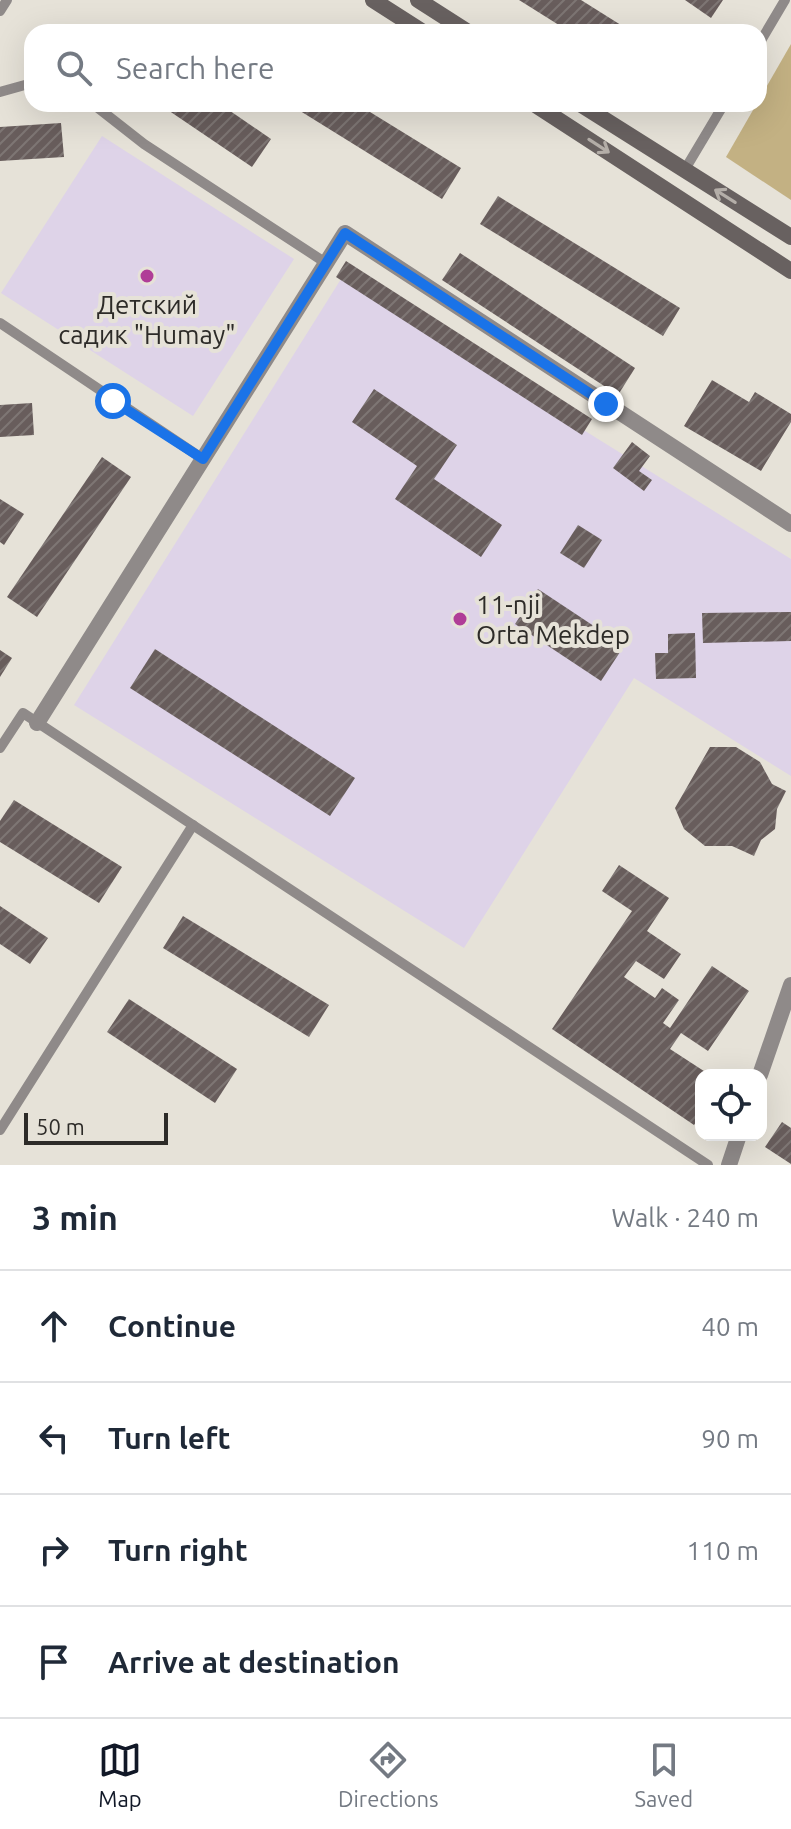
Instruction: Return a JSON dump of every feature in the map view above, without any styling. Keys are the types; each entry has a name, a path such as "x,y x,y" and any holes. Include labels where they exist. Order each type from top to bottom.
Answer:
{"street":[{"path":"373,0 410,24"},
{"path":"418,0 456,24"},
{"path":"546,112 791,271"},
{"path":"592,112 791,237"},
{"path":"37,723 345,233 791,524"},
{"path":"762,1069 791,985"},
{"path":"729,1165 737,1141"}],"lane":[{"path":"0,11 7,0"},
{"path":"767,30 785,0"},
{"path":"0,92 24,85"},
{"path":"103,112 144,144 326,263"},
{"path":"684,171 719,112"},
{"path":"0,323 203,459"},
{"path":"2,742 23,713 708,1165"},
{"path":"0,1130 193,825"}],"shaded area":[{"path":"791,44 791,200 726,157 752,112 767,112 767,86"},
{"name":"Детский садик \"Humay\"","path":"102,136 294,259 193,416 1,293"},
{"name":"11-nji Orta Mekdep","path":"341,279 791,559 791,776 634,678 464,948 74,705"}],"building":[{"path":"519,0 581,0 619,24 557,24"},
{"path":"685,0 723,0 711,18"},
{"path":"171,112 232,112 271,139 252,167"},
{"path":"302,112 370,112 461,168 442,199"},
{"path":"61,123 64,157 0,161 0,127"},
{"path":"498,196 680,308 663,336 480,224"},
{"path":"460,253 635,368 618,395 442,280"},
{"path":"346,261 592,419 582,435 336,277"},
{"path":"712,380 749,402 755,392 791,414 791,422 761,471 684,426"},
{"path":"374,389 457,445 434,479 502,525 481,557 395,499 417,466 352,422"},
{"path":"32,403 34,435 0,437 0,405"},
{"path":"632,442 650,456 639,471 652,480 644,491 613,468"},
{"path":"102,457 131,477 37,617 7,597"},
{"path":"0,499 24,514 4,545 0,542"},
{"path":"578,525 602,540 584,568 560,553"},
{"path":"538,589 624,646 601,681 515,624"},
{"path":"791,612 791,641 703,643 702,613"},
{"path":"695,633 696,678 656,679 655,653 668,653 668,634"},
{"path":"155,649 355,778 330,816 130,688"},
{"path":"0,650 12,658 0,677"},
{"path":"710,747 736,747 760,762 772,784 786,791 777,809 775,829 761,840 754,856 732,846 705,846 684,829 675,808"},
{"path":"14,800 122,867 99,903 0,842 0,821"},
{"path":"619,865 669,898 647,931 681,954 664,979 636,961 624,977 655,998 662,988 679,1000 663,1023 670,1028 712,966 749,991 708,1051 681,1033 670,1049 701,1069 695,1069 694,1125 552,1029 632,911 602,891"},
{"path":"0,906 48,938 30,964 0,944"},
{"path":"183,916 329,1005 309,1037 163,948"},
{"path":"129,999 237,1069 215,1103 107,1032"},
{"path":"782,1122 791,1128 791,1164 765,1147"}],"place":[{"name":"Детский садик \"Humay\"","path":"147,276"},
{"name":"11-nji Orta Mekdep","path":"460,619"}],"route":[{"path":"113,401 203,459 345,233 606,404"}]}
